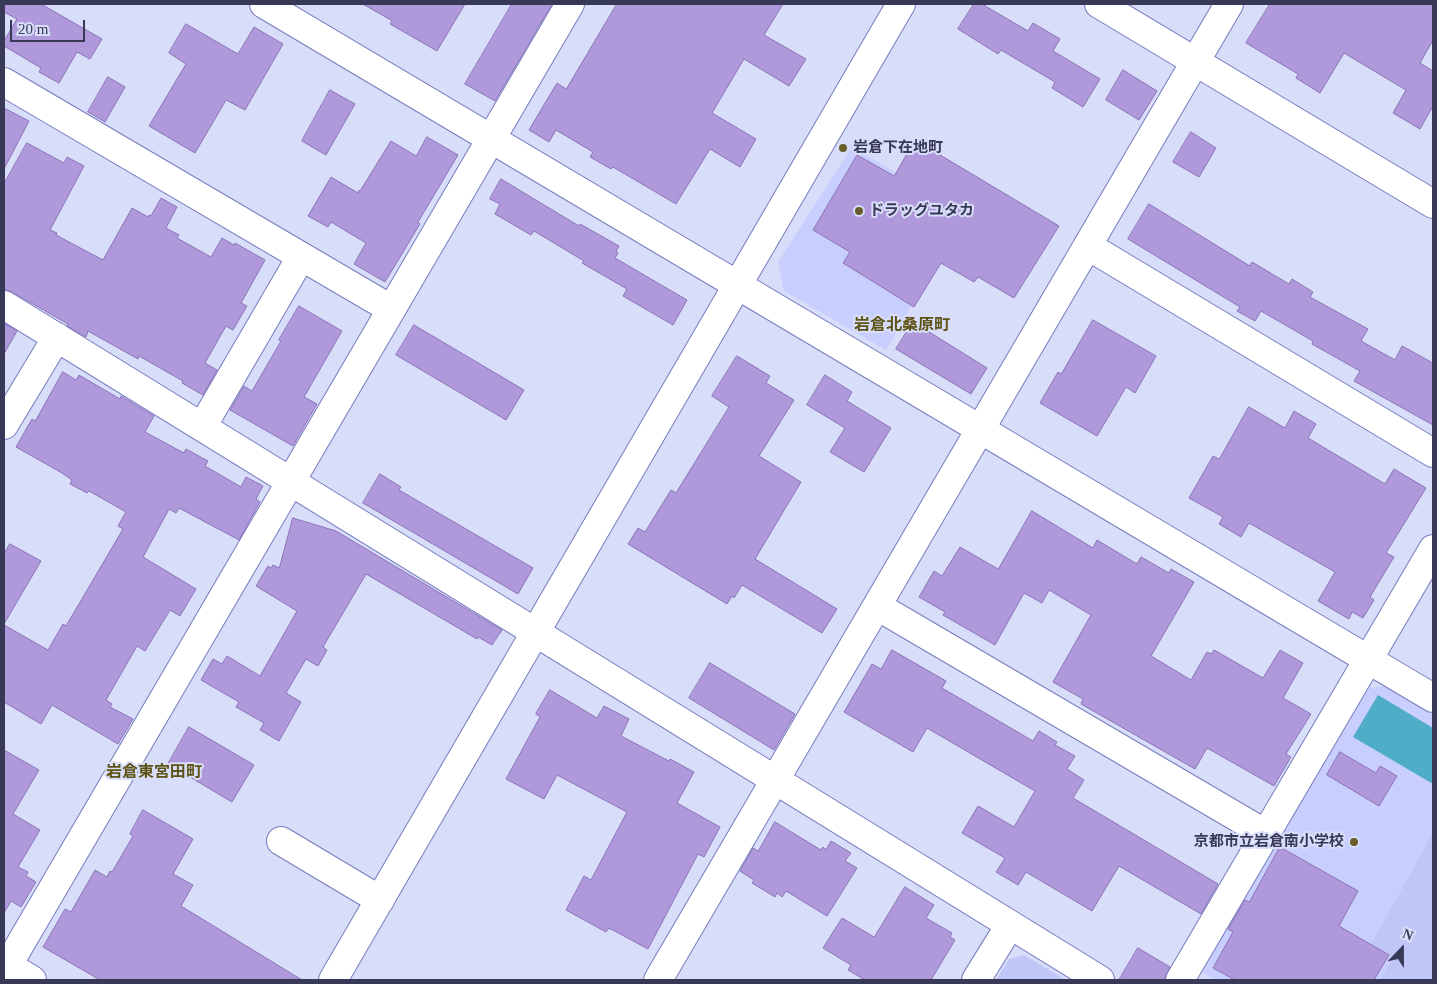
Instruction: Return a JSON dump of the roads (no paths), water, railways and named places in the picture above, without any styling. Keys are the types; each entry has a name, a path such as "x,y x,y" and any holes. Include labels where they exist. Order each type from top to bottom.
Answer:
{"street":[{"path":"264,4 1433,698"},
{"path":"32,980 6,964 291,482 570,4"},
{"path":"333,980 901,4"},
{"path":"1099,4 1433,204"},
{"path":"658,980 1229,4"},
{"path":"4,82 391,309"},
{"path":"1088,246 1433,453"},
{"path":"202,427 301,257"},
{"path":"4,305 1100,980"},
{"path":"4,424 57,337"},
{"path":"1180,980 1433,549"},
{"path":"877,606 1266,834"},
{"path":"281,841 380,900"},
{"path":"976,980 1010,925"}],"place":[{"name":"岩倉下在地町","path":"843,148"},
{"name":"ドラッグユタカ","path":"859,211"},
{"name":"京都市立岩倉南小学校","path":"1354,842"}],"district":[{"name":"岩倉北桑原町","path":"902,326"},
{"name":"岩倉東宮田町","path":"154,773"}]}
